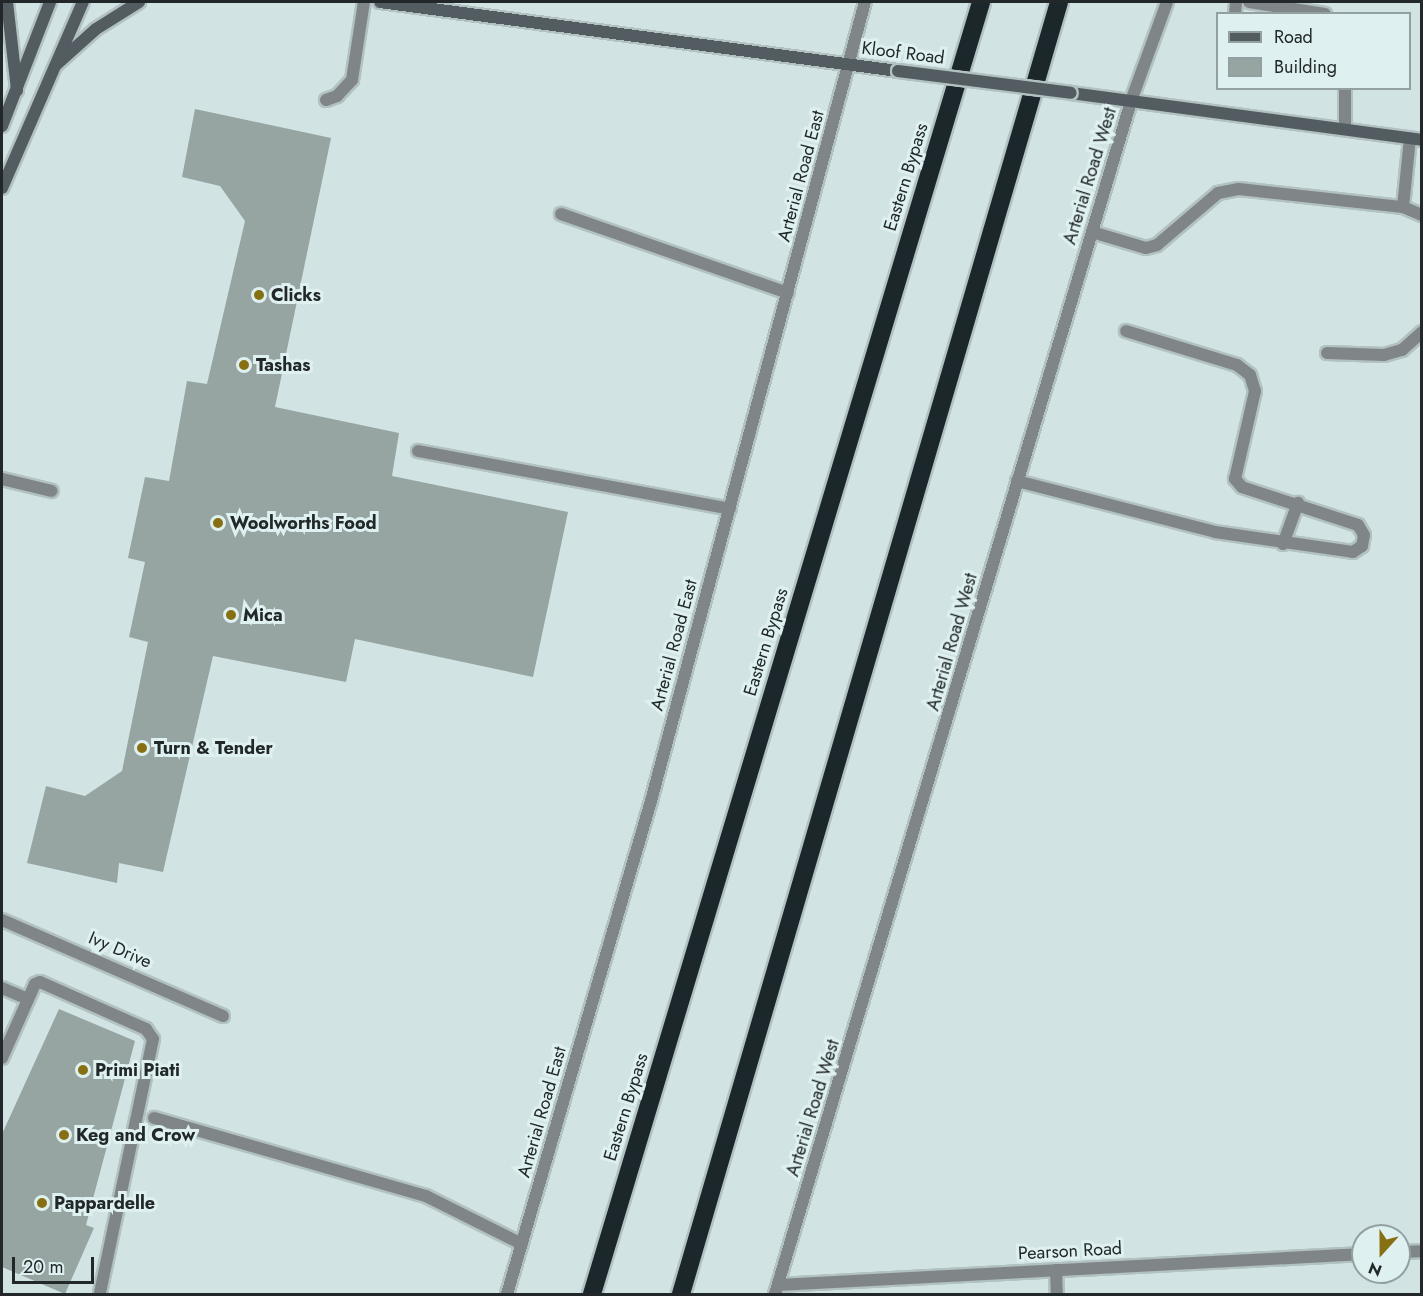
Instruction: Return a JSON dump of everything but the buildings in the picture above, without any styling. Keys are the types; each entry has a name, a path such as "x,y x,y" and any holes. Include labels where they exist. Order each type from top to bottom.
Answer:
{"highway":[{"name":"Eastern Bypass","path":"592,1294 981,2"},
{"path":"681,1294 1059,2"}],"main road":[{"path":"7,2 17,92"},
{"path":"2,126 50,2"},
{"path":"2,188 83,2"},
{"path":"53,67 96,29 139,2"},
{"name":"Kloof Road","path":"380,2 1416,139"}],"street":[{"path":"326,100 337,96 352,80 364,2"},
{"name":"Arterial Road East","path":"507,1294 651,801 850,65 865,2"},
{"name":"Arterial Road West","path":"776,1290 1131,101 1167,2"},
{"path":"1249,2 1312,12"},
{"path":"1345,90 1345,129"},
{"path":"1403,207 1416,139"},
{"path":"1092,232 1146,248 1157,245 1218,193 1239,189 1403,207 1422,215"},
{"path":"561,214 788,293"},
{"path":"1017,481 1215,532 1283,544 1353,552 1362,546 1365,535 1358,525 1298,503 1242,487 1235,479 1255,391 1250,375 1237,365 1126,331"},
{"path":"1327,353 1384,355 1402,350 1422,332"},
{"path":"418,451 730,509"},
{"path":"2,479 52,491"},
{"path":"1283,544 1298,503"},
{"name":"Ivy Drive","path":"2,920 223,1016"},
{"path":"2,1058 35,984 45,982 146,1029 153,1039 100,1293"},
{"path":"2,988 28,999"},
{"path":"154,1118 426,1196 522,1244"},
{"name":"Pearson Road","path":"776,1290 1056,1270 1351,1255"},
{"path":"1056,1270 1056,1294"}],"place":[{"name":"Clicks","path":"259,295"},
{"name":"Tashas","path":"244,365"},
{"name":"Woolworths Food","path":"218,523"},
{"name":"Mica","path":"231,615"},
{"name":"Turn & Tender","path":"142,748"},
{"name":"Primi Piati","path":"83,1070"},
{"name":"Keg and Crow","path":"64,1135"},
{"name":"Pappardelle","path":"42,1203"}]}
